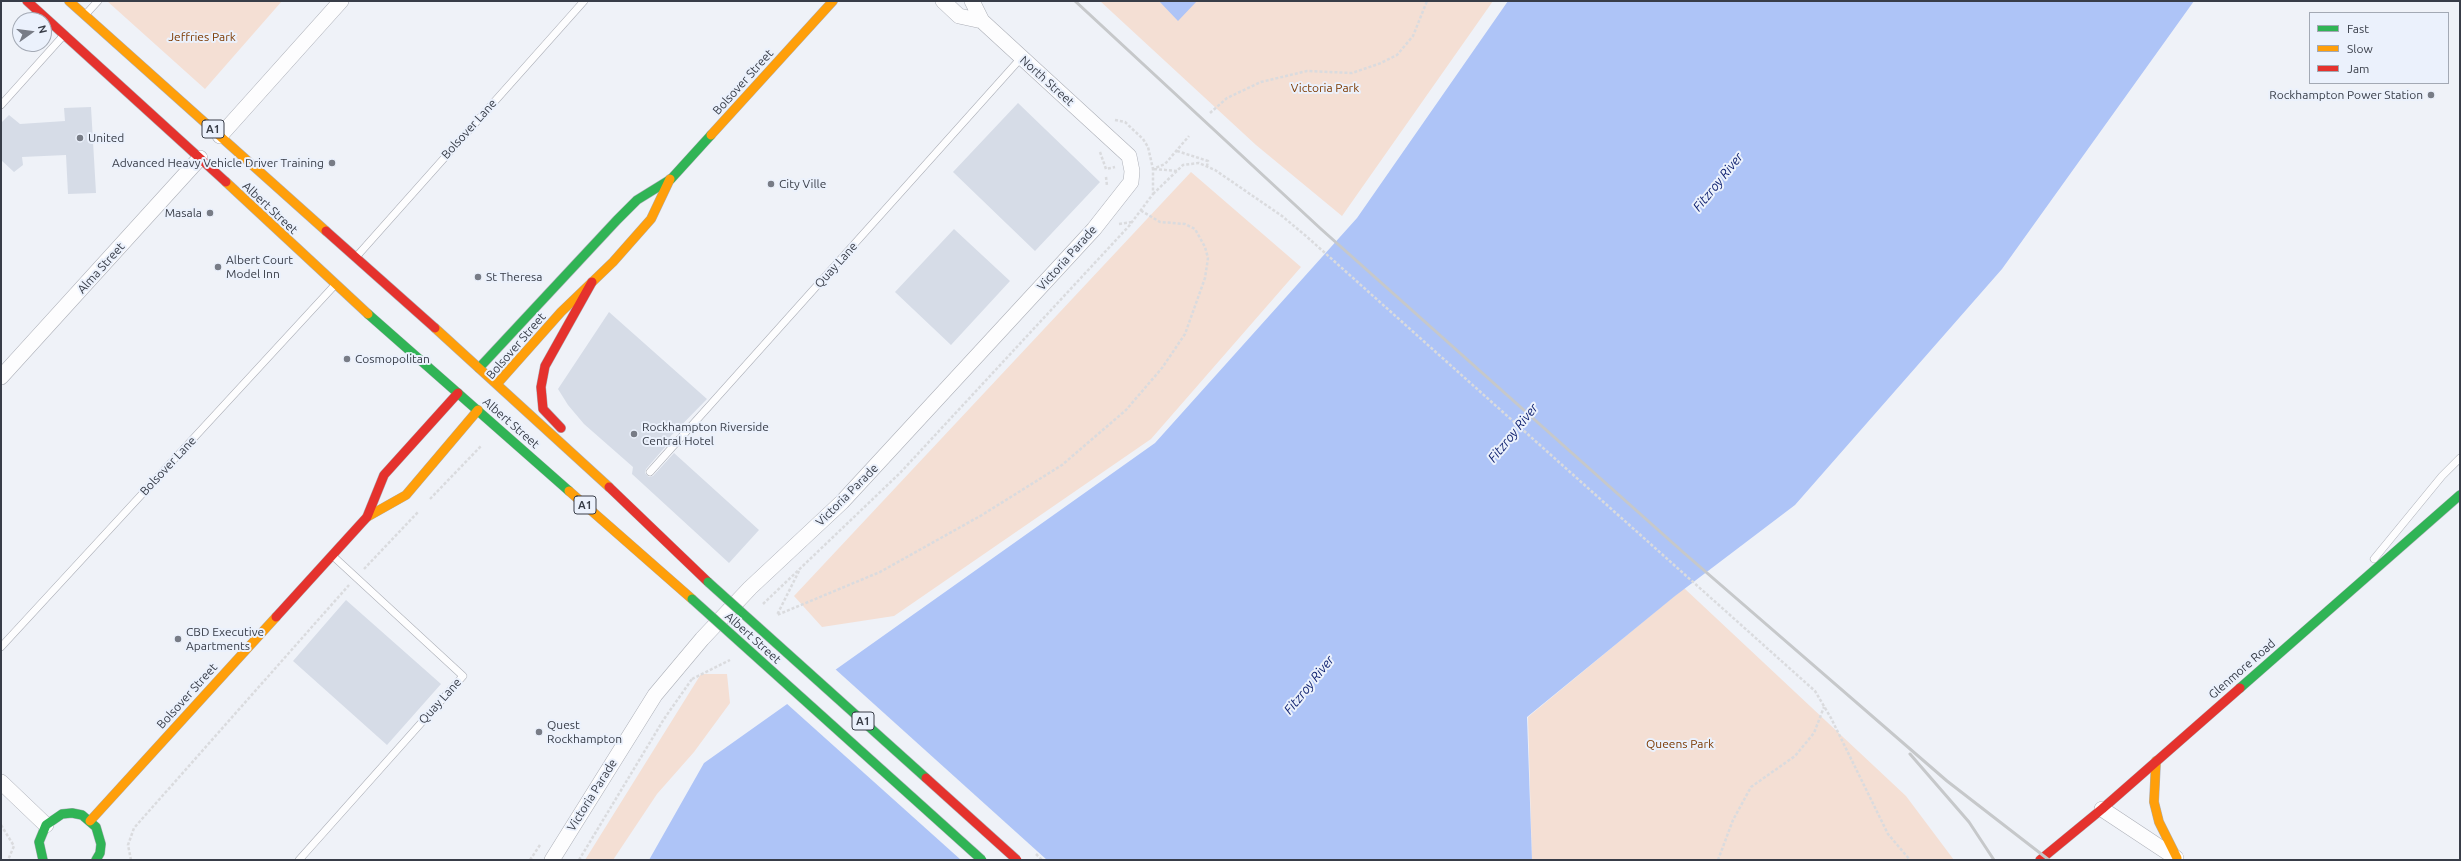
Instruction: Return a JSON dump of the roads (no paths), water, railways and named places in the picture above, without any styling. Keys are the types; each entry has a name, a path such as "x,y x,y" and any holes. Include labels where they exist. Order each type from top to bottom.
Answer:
{"main road":[{"name":"Albert Street","path":"27,1 200,158 334,285 461,390 478,410 692,599 982,860"},
{"name":"Albert Street","path":"69,1 355,259 476,372 497,384 622,499 708,582 1017,860"},
{"name":"Bolsover Street","path":"476,372 617,220 638,200 670,179 833,1"},
{"name":"Bolsover Street","path":"367,516 406,495 478,410 497,384 561,312 592,282 651,219 670,179"},
{"path":"592,282 545,366 541,387 543,409 571,439 622,499"},
{"name":"Bolsover Street","path":"90,820 367,516 384,475 461,390"},
{"name":"Glenmore Road","path":"2040,860 2102,809 2156,760 2460,495"},
{"path":"2156,760 2154,802 2159,822 2179,859"},
{"path":"43,860 38,842 46,824 62,814 82,815 90,820 100,836 100,853 96,860"}],"street":[{"path":"220,136 341,1"},
{"path":"943,1 959,16 982,20"},
{"name":"North Street","path":"972,1 982,20 1021,58 1113,140"},
{"name":"Victoria Parade","path":"552,860 655,695 702,639 750,588 842,502 1094,229 1131,182 1132,171 1129,156 1113,140"},
{"name":"Alma Street","path":"1,377 200,158"},
{"path":"1,782 46,824"},
{"path":"2102,809 2179,859"}],"lane":[{"path":"86,15 98,1"},
{"name":"Bolsover Lane","path":"355,259 584,1"},
{"path":"1,105 64,35"},
{"name":"Quay Lane","path":"650,472 1021,58"},
{"name":"Bolsover Lane","path":"1,647 334,285"},
{"path":"2345,595 2442,476 2460,458"},
{"name":"Quay Lane","path":"299,860 463,676 332,555"}],"water":[{"path":"1159,1 1197,1 1178,21"},
{"name":"Fitzroy River","path":"1508,1 2194,1 2002,269 1795,505 1675,596 1527,717 1532,860 649,860 704,763 1155,443 1357,218"}],"railway":[{"path":"1075,1 1321,229 1684,553 1947,781 2049,860"},
{"path":"1910,754 1969,822 1994,860"}],"place":[{"name":"Rockhampton Power Station","path":"2431,95"},
{"name":"United","path":"80,138"},
{"name":"Advanced Heavy Vehicle Driver Training","path":"332,163"},
{"name":"City Ville","path":"771,184"},
{"name":"Masala","path":"210,213"},
{"name":"Albert Court Model Inn","path":"218,267"},
{"name":"St Theresa","path":"478,277"},
{"name":"Cosmopolitan","path":"347,359"},
{"name":"Rockhampton Riverside Central Hotel","path":"634,434"},
{"name":"CBD Executive Apartments","path":"178,639"},
{"name":"Quest Rockhampton","path":"539,732"}],"park label":[{"name":"Jeffries Park","path":"202,37"},
{"name":"Victoria Park","path":"1325,88"},
{"name":"Queens Park","path":"1680,744"}]}
